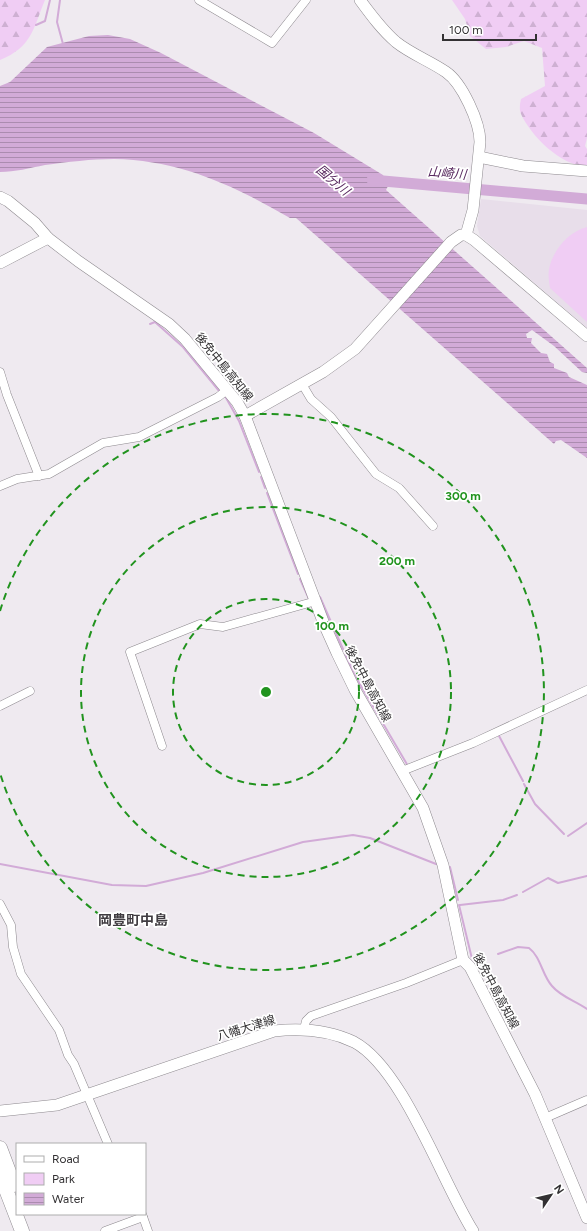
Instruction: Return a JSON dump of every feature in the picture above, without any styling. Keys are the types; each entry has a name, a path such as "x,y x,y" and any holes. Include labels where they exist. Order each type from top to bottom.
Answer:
{"highway":[{"path":"0,1148 16,1189"},
{"path":"0,1174 22,1231"},
{"path":"26,1215 32,1231"}],"main road":[{"path":"245,416 323,372 355,349 446,248 461,236 476,190 480,134 478,125 452,77 398,43 378,24 360,0"},
{"path":"479,157 523,166 587,171"},
{"name":"後免中島高知線","path":"0,197 8,201 35,223 48,238 78,261 169,324 185,339 227,390 245,416 334,647 355,690 420,803 436,840 445,872 463,960 470,967 545,1118 587,1218"},
{"path":"461,236 587,336"},
{"path":"0,263 48,238"},
{"name":"八幡大津線","path":"0,1111 57,1105 274,1031 304,1029 335,1035 355,1043 384,1068 411,1113 473,1231"}],"street":[{"path":"199,0 272,43 306,0"},
{"path":"0,372 2,385 39,476"},
{"path":"302,384 311,400 331,417 376,474 399,488 432,526"},
{"path":"0,486 17,479 49,474 103,443 139,438 218,398 227,390"},
{"path":"162,746 130,652 200,624 224,627 316,601"},
{"path":"402,771 473,743 587,690"},
{"path":"0,706 30,691"},
{"path":"0,904 11,925 14,947 21,974 59,1030 68,1055 74,1064 108,1143"},
{"path":"304,1029 306,1021 311,1016 406,983 463,960"},
{"path":"545,1118 587,1100"},
{"path":"105,1231 142,1215 148,1231"}],"shaded area":[{"path":"481,199 587,210 587,328 480,236 477,226"}],"green space":[{"path":"0,0 45,0 34,28 25,43 11,55 0,60"},
{"path":"452,0 587,0 587,138 585,146 587,149 587,166 577,165 558,156 548,149 532,132 521,114 521,99 545,86 542,48 524,41 506,47 486,49 470,36 465,19"},
{"path":"587,227 587,322 550,288 549,269 554,255 562,243 580,229"}],"water":[{"name":"国分川","path":"108,35 130,39 161,53 314,133 383,175 388,186 386,190 587,368 587,373 582,372 554,346 532,330 526,334 527,338 532,338 531,343 541,353 547,354 550,362 554,364 554,368 567,373 569,377 587,385 587,458 561,440 556,441 554,444 296,218 290,218 249,195 206,177 184,170 162,164 138,161 114,159 88,160 45,165 17,171 0,172 0,86 10,82 47,47 89,36"}],"waterway":[{"path":"36,25 45,21 50,0"},
{"path":"60,0 57,22 63,44"},
{"name":"山崎川","path":"372,180 587,199"},
{"path":"150,324 155,322 183,347 220,392"},
{"path":"225,396 239,421 259,472"},
{"path":"261,477 265,488"},
{"path":"267,493 298,574"},
{"path":"300,579 309,599"},
{"path":"320,597 354,674 408,766"},
{"path":"498,734 523,781"},
{"path":"524,784 535,804 564,834"},
{"path":"568,836 587,823"},
{"path":"0,864 112,885 146,886 203,873 303,842 353,835 370,838 436,864"},
{"path":"450,867 458,900"},
{"path":"523,892 548,878 558,883 587,876"},
{"path":"460,905 503,900 517,895"},
{"path":"459,905 473,963"},
{"path":"498,954 518,947 529,948 536,956 552,986 560,993 587,1009"}],"district":[{"name":"岡豊町中島","path":"133,920"}]}
